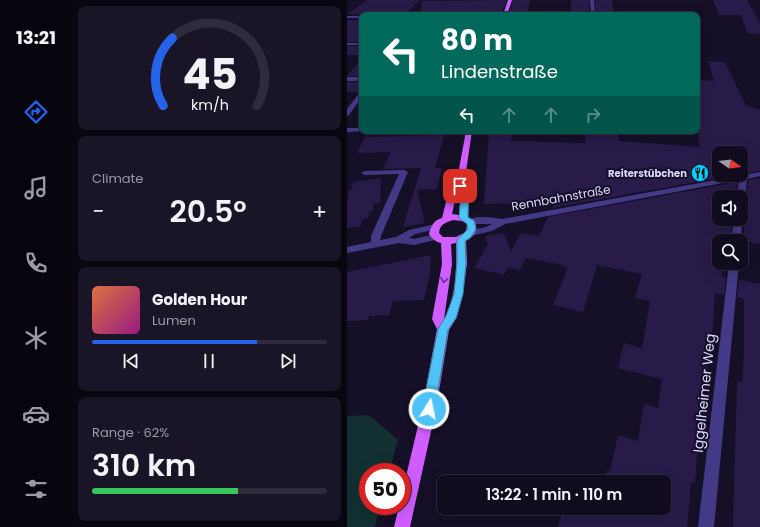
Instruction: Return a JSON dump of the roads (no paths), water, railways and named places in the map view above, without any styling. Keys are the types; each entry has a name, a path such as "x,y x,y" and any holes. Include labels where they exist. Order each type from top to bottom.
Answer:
{"main road":[{"path":"506,12 510,0"},
{"path":"460,186 469,134"},
{"path":"446,219 453,190 460,186"},
{"path":"460,186 465,190 467,220 472,229 470,233 461,240 441,239 434,234 435,227 446,219 467,220"},
{"path":"441,239 447,264 438,319 443,329"},
{"path":"402,527 429,409 443,329 451,318 458,294 462,263 461,240"}],"street":[{"path":"592,0 593,12"},
{"path":"347,17 359,17"},
{"path":"347,44 359,44"},
{"path":"347,79 359,79"},
{"path":"347,114 359,97"},
{"path":"347,130 359,130"},
{"path":"365,174 405,172 376,236 375,245"},
{"name":"Rennbahnstraße","path":"748,176 760,174"},
{"name":"Rennbahnstraße","path":"470,233 489,229 502,222 592,201 712,182"},
{"name":"Rennbahnstraße","path":"467,220 502,222"},
{"path":"399,240 412,232 435,227"},
{"path":"347,250 399,240 414,242 441,239"},
{"name":"Iggelheimer Weg","path":"706,527 733,270"}],"place":[{"name":"Reiterstübchen","path":"700,173"}]}
